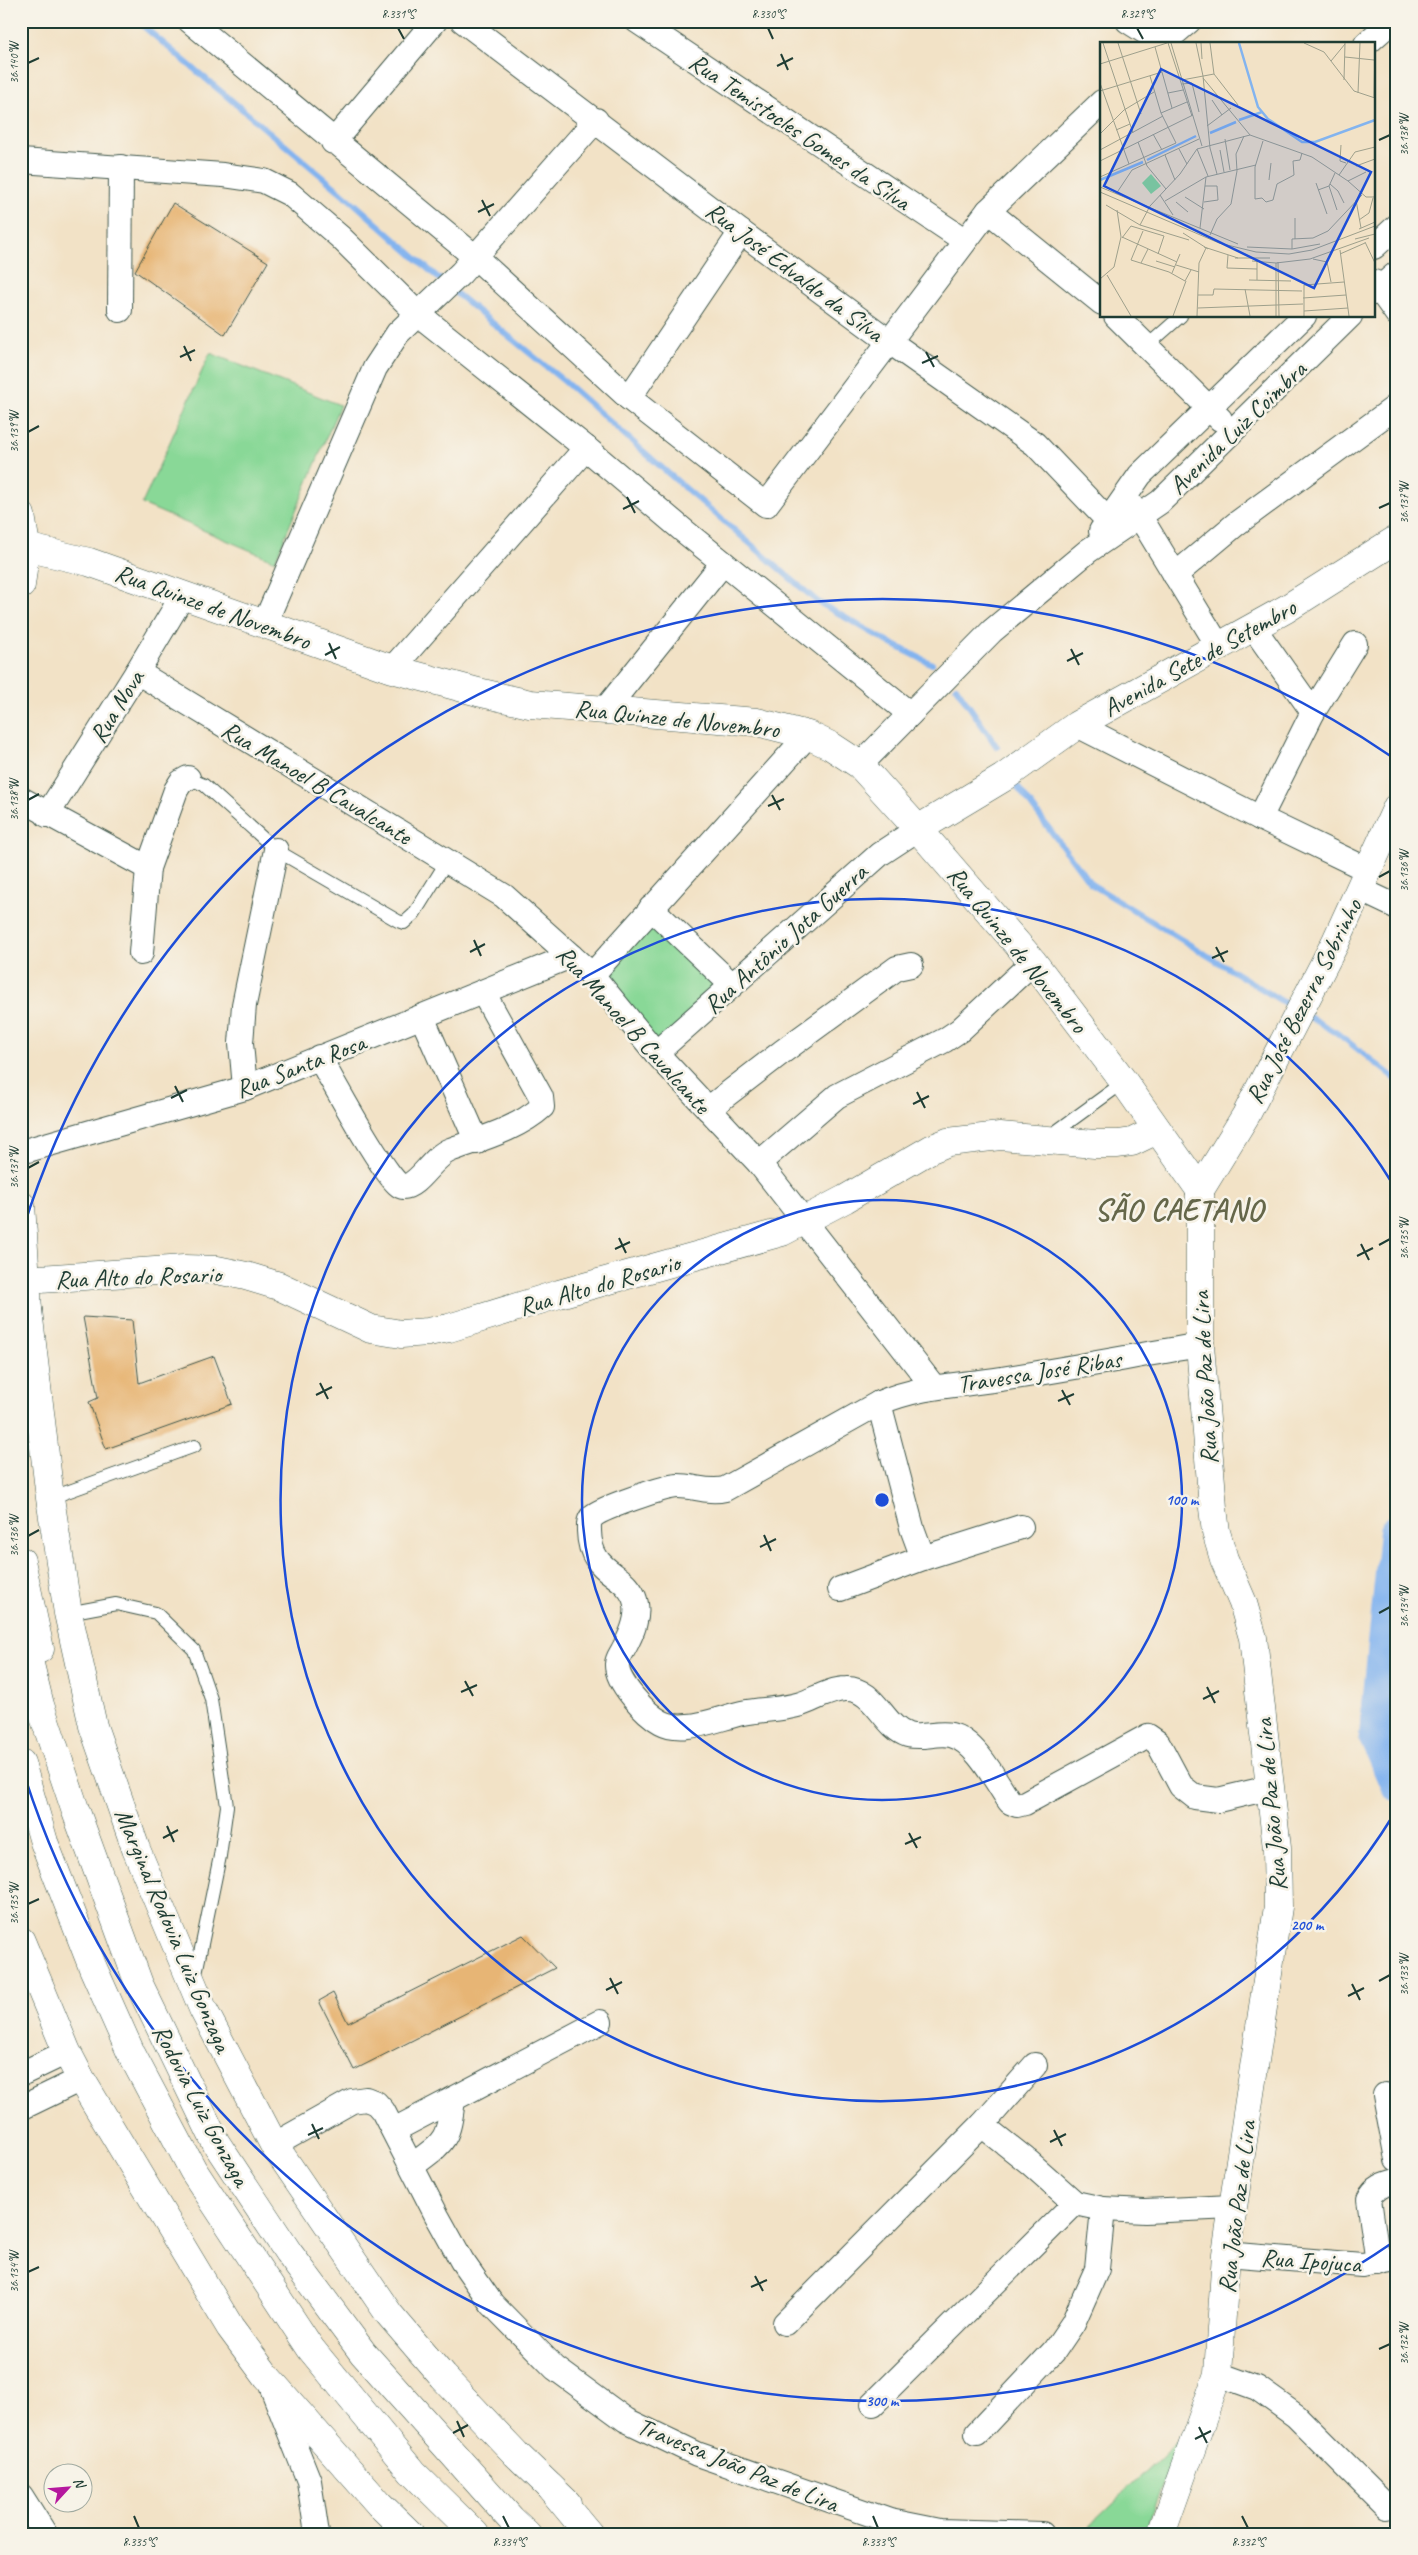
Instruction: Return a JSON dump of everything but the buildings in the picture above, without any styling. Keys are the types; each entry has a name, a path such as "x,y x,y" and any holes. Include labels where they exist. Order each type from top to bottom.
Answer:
{"main road":[{"path":"21,515 23,546 21,585"},
{"name":"Avenida Sete de Setembro","path":"918,828 1003,778 1077,725 1219,647 1397,539"},
{"name":"Rua Quinze de Novembro","path":"23,546 89,562 392,669 478,692 530,704 757,722 808,735 860,765 918,828 1033,962 1124,1082 1200,1190"},
{"name":"Rua José Bezerra Sobrinho","path":"1200,1190 1246,1115 1318,977 1397,807"},
{"name":"Rua Alto do Rosario","path":"26,1280 184,1269 217,1270 279,1286 371,1329 401,1334 428,1332 449,1328 661,1265 758,1240 805,1221 931,1149 948,1142 1000,1136 1095,1144 1118,1144 1132,1142 1157,1130"},
{"name":"Rua João Paz de Lira","path":"1161,2534 1218,2374 1226,2254 1232,2207 1278,1907 1277,1848 1253,1638 1243,1603 1224,1560 1216,1532 1200,1345 1200,1190"},
{"name":"Marginal Rodovia Luiz Gonzaga","path":"21,1205 28,1310 50,1498 68,1613 93,1726 136,1849 203,2008 274,2146 389,2314 443,2377 550,2488 601,2534"},
{"path":"21,1410 28,1310"},
{"path":"21,1561 75,1810"},
{"name":"Rodovia Luiz Gonzaga","path":"21,1628 40,1705 75,1810 139,1984 216,2142 288,2252 364,2353 511,2519 527,2534"},
{"name":"Rodovia Luiz Gonzaga","path":"21,1764 44,1842 93,1968 132,2053 193,2170 311,2349 412,2472 475,2534"},
{"path":"21,1834 37,1865 75,1954 95,1995 132,2053"},
{"path":"21,1941 67,2052 81,2079 230,2327 267,2377 379,2504 410,2534"},
{"path":"550,2488 589,2534"}],"street":[{"path":"190,21 333,142 468,265 629,398 766,505 890,342 964,240 988,211 1100,104"},
{"path":"333,142 435,21"},
{"name":"Rua José Edvaldo da Silva","path":"463,21 596,120 741,232 890,342 1035,444 1113,525"},
{"name":"Rua Temistocles Gomes da Silva","path":"637,21 662,28 964,240"},
{"path":"1128,21 1161,42"},
{"path":"1164,42 1189,21"},
{"path":"1368,42 1392,21"},
{"path":"264,624 375,368 398,332 468,265 596,120"},
{"path":"21,161 223,175 264,181 297,200 723,563 910,714"},
{"path":"120,310 121,167"},
{"path":"988,211 1098,292"},
{"path":"629,398 741,232"},
{"path":"1397,273 1376,288 1397,314"},
{"path":"1118,318 1234,432"},
{"name":"Avenida Luiz Coimbra","path":"860,765 992,631 1088,551 1132,506 1140,475 1302,318"},
{"path":"1317,318 1331,334"},
{"name":"Avenida Luiz Coimbra","path":"1132,506 1160,502 1234,432 1348,318"},
{"path":"1175,575 1236,524 1397,406"},
{"path":"392,669 586,448"},
{"path":"1132,506 1219,647"},
{"path":"606,710 723,563"},
{"name":"Rua Nova","path":"47,814 137,672 183,595"},
{"path":"1253,627 1313,712"},
{"path":"1260,818 1313,712 1355,644"},
{"name":"Rua Manoel B Cavalcante","path":"137,672 504,896 572,956 592,975 656,1053 759,1163 933,1386"},
{"path":"1077,725 1260,818 1364,879 1397,907"},
{"path":"592,975 808,735"},
{"path":"140,953 148,868 176,790 181,782 188,778"},
{"path":"21,799 148,868"},
{"name":"Rua Antônio Jota Guerra","path":"656,1053 880,854 918,828"},
{"path":"245,1088 241,1043 244,1005 276,850"},
{"path":"651,908 732,984"},
{"name":"Rua Santa Rosa","path":"21,1152 245,1088 572,956"},
{"path":"759,1163 837,1096 945,1040 960,1030 1033,962"},
{"path":"708,1110 782,1052 898,968 911,964"},
{"path":"319,1057 383,1167 397,1186 402,1187 410,1184 442,1153 476,1142 528,1117 542,1107 538,1092 483,992"},
{"path":"422,1017 476,1142"},
{"name":"Travessa José Ribas","path":"1200,1345 1000,1379 933,1386 904,1392 879,1403 725,1489 705,1491 676,1486 615,1506 592,1516 589,1522 589,1544 593,1554 604,1568 634,1596 637,1608 627,1642 616,1662 618,1671 638,1702 662,1722 674,1727 690,1726 744,1713 800,1704 839,1689 848,1688 857,1691 872,1701 896,1729 909,1735 951,1735 963,1739 1010,1802 1017,1805 1025,1803 1148,1736 1153,1738 1181,1786 1195,1797 1218,1800 1270,1788"},
{"path":"879,1403 912,1528 923,1558"},
{"path":"840,1589 923,1558 1021,1527"},
{"path":"394,2130 600,2022"},
{"path":"21,2074 67,2052"},
{"path":"785,2323 982,2125 1035,2065"},
{"path":"21,2108 81,2079"},
{"path":"1385,2095 1397,2159"},
{"path":"412,2166 443,2143 450,2123 453,2099"},
{"name":"Travessa João Paz de Lira","path":"274,2146 352,2101 366,2100 376,2103 394,2130 462,2261 492,2304 555,2368 626,2420 697,2454 890,2521 940,2531 1042,2534"},
{"path":"982,2125 1030,2162 1075,2203 1103,2209 1145,2211 1232,2207"},
{"path":"1387,2261 1369,2199 1373,2191 1384,2184 1397,2181"},
{"path":"873,2404 1075,2203"},
{"path":"977,2433 1054,2351 1073,2323 1097,2268 1103,2209"},
{"name":"Rua Ipojuca","path":"1226,2254 1362,2265 1387,2261"},
{"path":"1218,2374 1257,2388 1296,2416 1386,2506"},
{"path":"267,2377 299,2451 309,2481 317,2534"},
{"path":"21,2496 44,2534"}],"lane":[{"path":"1147,346 1178,318"},
{"path":"188,778 204,785 276,850 404,923 414,914 447,861"},
{"path":"1046,1139 1124,1082"},
{"path":"50,1498 195,1446"},
{"path":"68,1613 116,1604 156,1613 194,1650 211,1699 226,1806 220,1856 194,1983"}],"green space":[{"path":"210,353 340,405 275,561 142,504"},
{"path":"650,918 725,987 657,1046 597,977"},
{"path":"1182,2437 1143,2534 1081,2534"}],"waterway":[{"path":"137,21 355,204 444,283"},
{"path":"452,290 565,382 818,602 890,643 932,664"},
{"path":"956,687 997,747"},
{"path":"1016,785 1091,884 1293,1008"},
{"path":"1304,1014 1337,1033 1397,1080"},
{"path":"1397,1532 1377,1736 1397,1782"}],"district":[{"name":"SÃO CAETANO","path":"1179,1210"}]}
